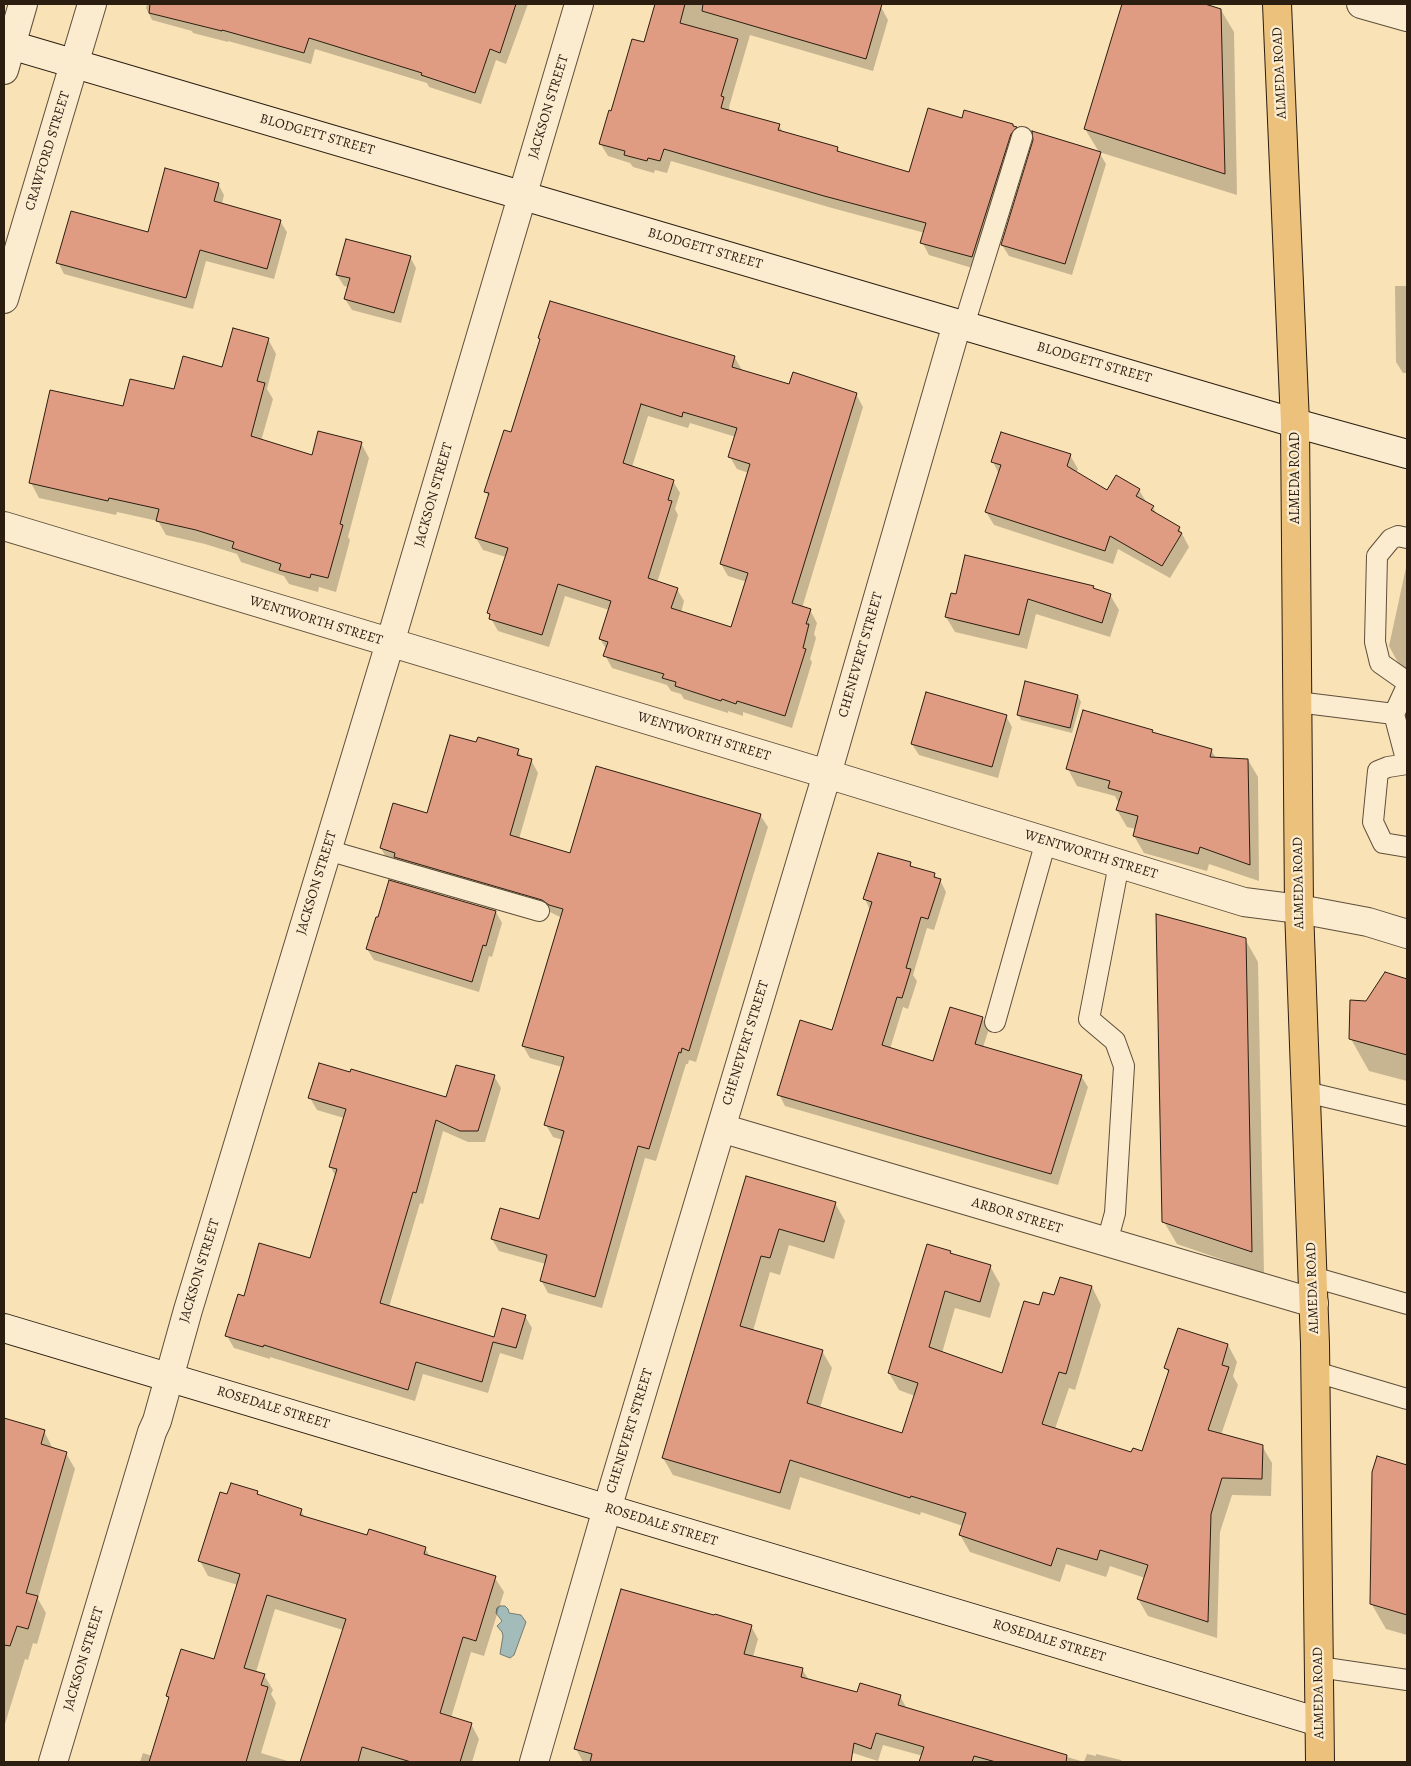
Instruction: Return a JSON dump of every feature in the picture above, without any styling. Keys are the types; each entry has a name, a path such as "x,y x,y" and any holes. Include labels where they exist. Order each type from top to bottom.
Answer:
{"main road":[{"name":"ALMEDA ROAD","path":"1277,4 1295,423 1299,908 1316,1372 1320,1762"}],"street":[{"path":"6,53 23,4"},
{"name":"CRAWFORD STREET","path":"4,299 92,4"},
{"name":"JACKSON STREET","path":"53,1762 149,1442 157,1422 168,1377 390,643 580,4"},
{"path":"1361,4 1407,17"},
{"name":"BLODGETT STREET","path":"6,53 74,64 960,325 1407,454"},
{"name":"CHENEVERT STREET","path":"534,1762 607,1509 960,325"},
{"name":"WENTWORTH STREET","path":"4,526 1244,902 1299,908 1368,922 1407,934"},
{"name":"ARBOR STREET","path":"721,1128 1107,1242 1313,1290"},
{"name":"ROSEDALE STREET","path":"4,1328 1319,1722"}],"lane":[{"path":"960,325 1022,138"},
{"path":"1407,538 1398,536 1391,539 1377,556 1375,642 1380,663 1407,682"},
{"path":"1407,686 1394,714 1407,764 1388,767 1378,771 1373,822 1383,843 1407,847"},
{"path":"1297,702 1394,714"},
{"path":"995,1022 1046,841"},
{"path":"327,850 539,911"},
{"path":"1107,1242 1115,1212 1124,1066 1115,1041 1089,1019 1119,864"},
{"path":"1306,1092 1407,1116"},
{"path":"1313,1290 1407,1304"},
{"path":"1316,1372 1407,1399"},
{"path":"1318,1667 1407,1680"}],"water":[{"path":"505,1606 509,1613 521,1615 526,1622 514,1655 510,1658 500,1654 503,1636 497,1626 502,1621 496,1613 497,1608"}],"building":[{"path":"150,4 516,4 500,53 490,49 475,93 421,75 422,73 309,38 304,53 222,30 149,13"},
{"path":"655,4 685,4 680,23 738,39 721,96 724,97 721,108 780,124 778,130 838,147 837,151 909,172 928,108 962,118 964,110 1013,124 1013,126 1017,127 1011,134 972,257 920,243 926,223 824,196 664,149 660,161 648,158 647,161 624,155 625,151 599,144 609,110 611,111 632,39 644,42"},
{"path":"703,4 882,4 866,59 702,11"},
{"path":"1122,4 1205,4 1221,9 1225,174 1084,129"},
{"path":"1032,131 1101,152 1065,264 1001,245 1033,140"},
{"path":"165,168 219,183 214,201 281,220 267,269 200,250 186,298 56,263 71,211 148,232"},
{"path":"346,239 411,256 394,313 344,299 350,278 336,275"},
{"path":"550,301 735,356 732,367 789,384 793,372 857,393 792,603 811,609 806,624 809,624 803,648 806,649 785,716 737,701 736,704 722,699 721,701 675,686 676,682 662,678 664,674 603,656 608,642 599,639 611,601 558,584 542,635 489,619 490,614 487,613 508,548 475,538 489,493 484,492 504,430 511,432 540,339 538,338","holes":["641,404 682,417 683,412 737,428 728,457 750,464 720,564 748,573 731,627 671,608 678,588 648,578 672,501 668,500 674,480 623,463"]},
{"path":"233,328 269,338 257,381 265,383 251,436 312,455 318,431 362,442 340,524 343,525 328,578 311,574 310,578 279,570 281,564 232,548 234,542 196,530 156,521 159,509 109,498 108,501 29,483 50,390 123,406 130,379 174,389 183,356 222,367"},
{"path":"1001,432 1071,454 1067,466 1107,490 1116,475 1140,489 1136,496 1154,506 1151,510 1180,527 1178,531 1182,533 1162,566 1110,536 1105,551 985,512 1001,465 991,462"},
{"path":"965,555 1094,586 1093,588 1111,594 1102,623 1028,599 1019,635 945,617 951,593 956,594"},
{"path":"1025,681 1078,695 1070,728 1017,715"},
{"path":"926,692 1007,715 992,767 911,744"},
{"path":"1083,710 1212,749 1210,757 1248,759 1250,865 1200,847 1198,854 1133,836 1138,816 1116,810 1122,792 1108,788 1110,781 1066,769"},
{"path":"450,735 476,742 478,737 519,749 517,755 532,759 510,835 570,853 596,766 761,814 689,1051 682,1048 681,1053 679,1052 649,1149 638,1146 595,1297 540,1281 547,1255 491,1239 500,1208 539,1219 564,1131 544,1125 564,1057 522,1046 563,909 549,905 542,900 394,857 395,853 380,848 393,803 427,813"},
{"path":"878,853 911,862 910,866 935,873 934,877 941,879 928,919 921,917 906,968 911,969 902,998 897,997 882,1045 933,1061 950,1007 983,1017 975,1044 1082,1075 1051,1174 777,1095 800,1020 832,1030 872,902 863,899"},
{"path":"389,880 496,911 486,946 483,945 472,982 366,949"},
{"path":"1156,914 1246,938 1252,1252 1162,1222"},
{"path":"1385,972 1407,979 1407,1055 1349,1039 1350,1000 1366,1001"},
{"path":"319,1063 350,1072 351,1069 446,1097 456,1065 495,1075 478,1131 460,1131 436,1120 416,1193 413,1192 380,1303 494,1337 502,1308 526,1315 516,1348 493,1342 482,1382 416,1362 408,1390 264,1345 263,1347 225,1336 238,1294 244,1296 259,1243 310,1258 337,1169 329,1167 346,1109 308,1098"},
{"path":"746,1176 836,1202 824,1242 779,1229 770,1258 761,1256 740,1326 823,1350 807,1403 902,1433 918,1383 888,1373 927,1244 991,1265 980,1302 945,1291 929,1347 1002,1373 1024,1301 1039,1305 1043,1292 1054,1295 1060,1277 1092,1286 1066,1374 1059,1372 1042,1424 1131,1452 1133,1448 1142,1451 1169,1370 1164,1368 1178,1328 1228,1344 1222,1365 1229,1367 1208,1430 1263,1445 1262,1479 1222,1478 1211,1514 1208,1622 1137,1599 1148,1565 1100,1550 1097,1560 1057,1548 1051,1566 959,1535 966,1513 911,1496 910,1498 790,1460 780,1493 662,1458"},
{"path":"4,1418 45,1430 41,1444 67,1452 26,1593 38,1596 28,1629 17,1626 10,1646 4,1645"},
{"path":"1377,1456 1407,1465 1407,1615 1370,1604 1372,1472"},
{"path":"231,1483 258,1491 257,1494 302,1509 300,1515 367,1535 369,1529 426,1547 424,1554 496,1576 476,1641 463,1637 440,1713 472,1723 460,1762 411,1762 362,1747 358,1762 300,1762 346,1619 267,1595 244,1668 265,1674 261,1685 268,1687 246,1762 149,1762 169,1697 166,1696 181,1649 214,1659 240,1574 198,1561 220,1492 227,1494"},
{"path":"621,1589 752,1625 744,1654 803,1668 801,1677 857,1692 860,1683 901,1695 898,1705 1067,1755 1066,1762 996,1762 974,1756 972,1762 919,1762 924,1747 876,1733 871,1749 854,1743 851,1762 590,1762 592,1754 574,1749"}]}
